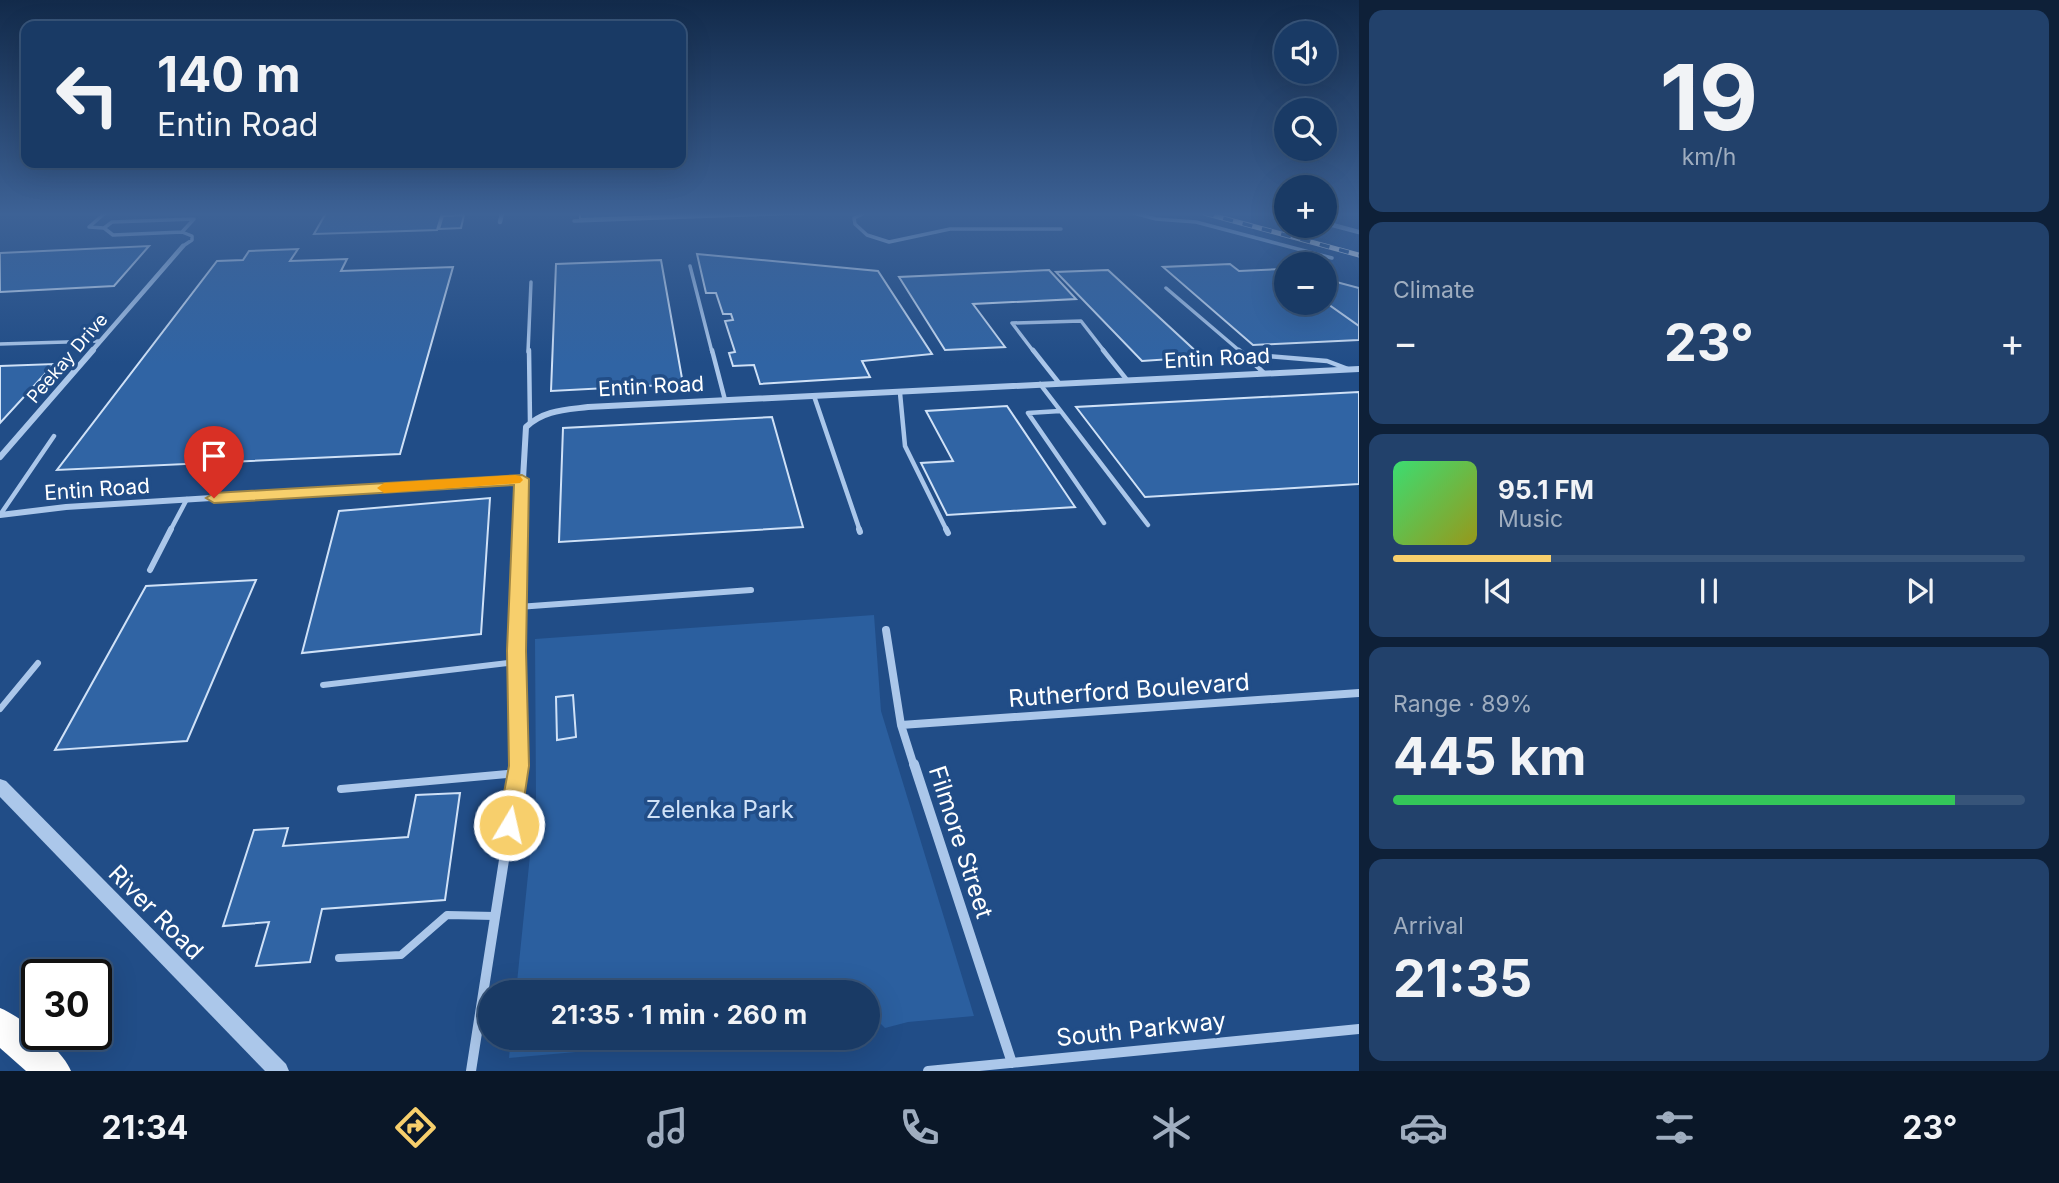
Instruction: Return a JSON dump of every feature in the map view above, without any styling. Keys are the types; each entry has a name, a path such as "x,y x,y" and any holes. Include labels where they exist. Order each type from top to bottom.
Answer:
{"highway":[{"path":"0,1026 53,1071"}],"street":[{"name":"Peekay Drive","path":"0,457 168,263"},
{"name":"Entin Road","path":"530,422 535,417 550,412 588,407 1359,369"},
{"path":"471,1071 518,773 517,662 522,479 526,427 530,422"},
{"name":"Entin Road","path":"0,515 66,507 522,479"},
{"name":"Filmore Street","path":"887,629 901,725 1012,1063"},
{"name":"Rutherford Boulevard","path":"901,725 1359,693"},
{"name":"River Road","path":"0,786 279,1071"},
{"name":"South Parkway","path":"928,1071 1359,1029"}],"lane":[{"path":"690,266 725,400"},
{"path":"530,422 528,363 531,282"},
{"path":"1166,288 1264,373"},
{"path":"1059,383 1012,323 1081,321 1127,380"},
{"path":"0,345 99,341"},
{"path":"1244,355 1326,361 1348,369"},
{"path":"1040,384 1148,525"},
{"path":"900,393 905,446 948,533"},
{"path":"814,396 860,532"},
{"path":"1028,413 1060,411"},
{"path":"1028,413 1104,523"},
{"path":"0,515 54,436"},
{"path":"150,570 187,499"},
{"path":"518,607 751,590"},
{"path":"323,685 517,662"},
{"path":"0,709 38,663"},
{"path":"341,789 518,773"},
{"path":"339,958 401,955 447,915 495,916"}],"green space":[{"name":"Zelenka Park","path":"874,615 881,711 974,1016 908,1022 885,1028 880,1024 880,980 517,980 536,797 535,639"},
{"path":"510,1050 598,1050 509,1058"}],"building":[{"path":"0,263 134,263 114,286 0,292"},
{"path":"215,263 345,263 341,271 453,267 400,454 57,470"},
{"path":"662,263 683,384 551,391 556,264"},
{"path":"699,263 793,263 878,271 932,354 862,361 870,377 760,384 754,365 733,366 729,353 735,352 725,321 733,320 731,314 723,314 716,293 706,293"},
{"path":"1230,264 1239,271 1274,269 1274,315 1337,315 1337,310 1359,326 1359,340 1253,345 1163,267"},
{"path":"1049,270 1076,299 973,304 1005,347 945,350 899,277"},
{"path":"1108,270 1202,357 1142,361 1056,272"},
{"path":"1337,282 1359,288 1359,326 1337,310"},
{"path":"54,364 0,423 0,366"},
{"path":"1359,392 1359,484 1145,497 1076,407"},
{"path":"1007,406 1075,507 947,515 921,463 953,461 926,411"},
{"path":"772,417 803,527 559,542 563,428"},
{"path":"490,498 481,634 302,653 339,511"},
{"path":"256,580 187,741 55,750 146,586"},
{"path":"573,695 576,737 557,740 556,697"},
{"path":"460,793 445,900 322,909 310,962 256,966 269,922 223,926 254,830 288,828 283,846 408,837 416,795"}],"slow traffic":[{"path":"384,488 515,480"}],"route":[{"path":"214,498 522,479 517,651 519,766 509,825"}]}
